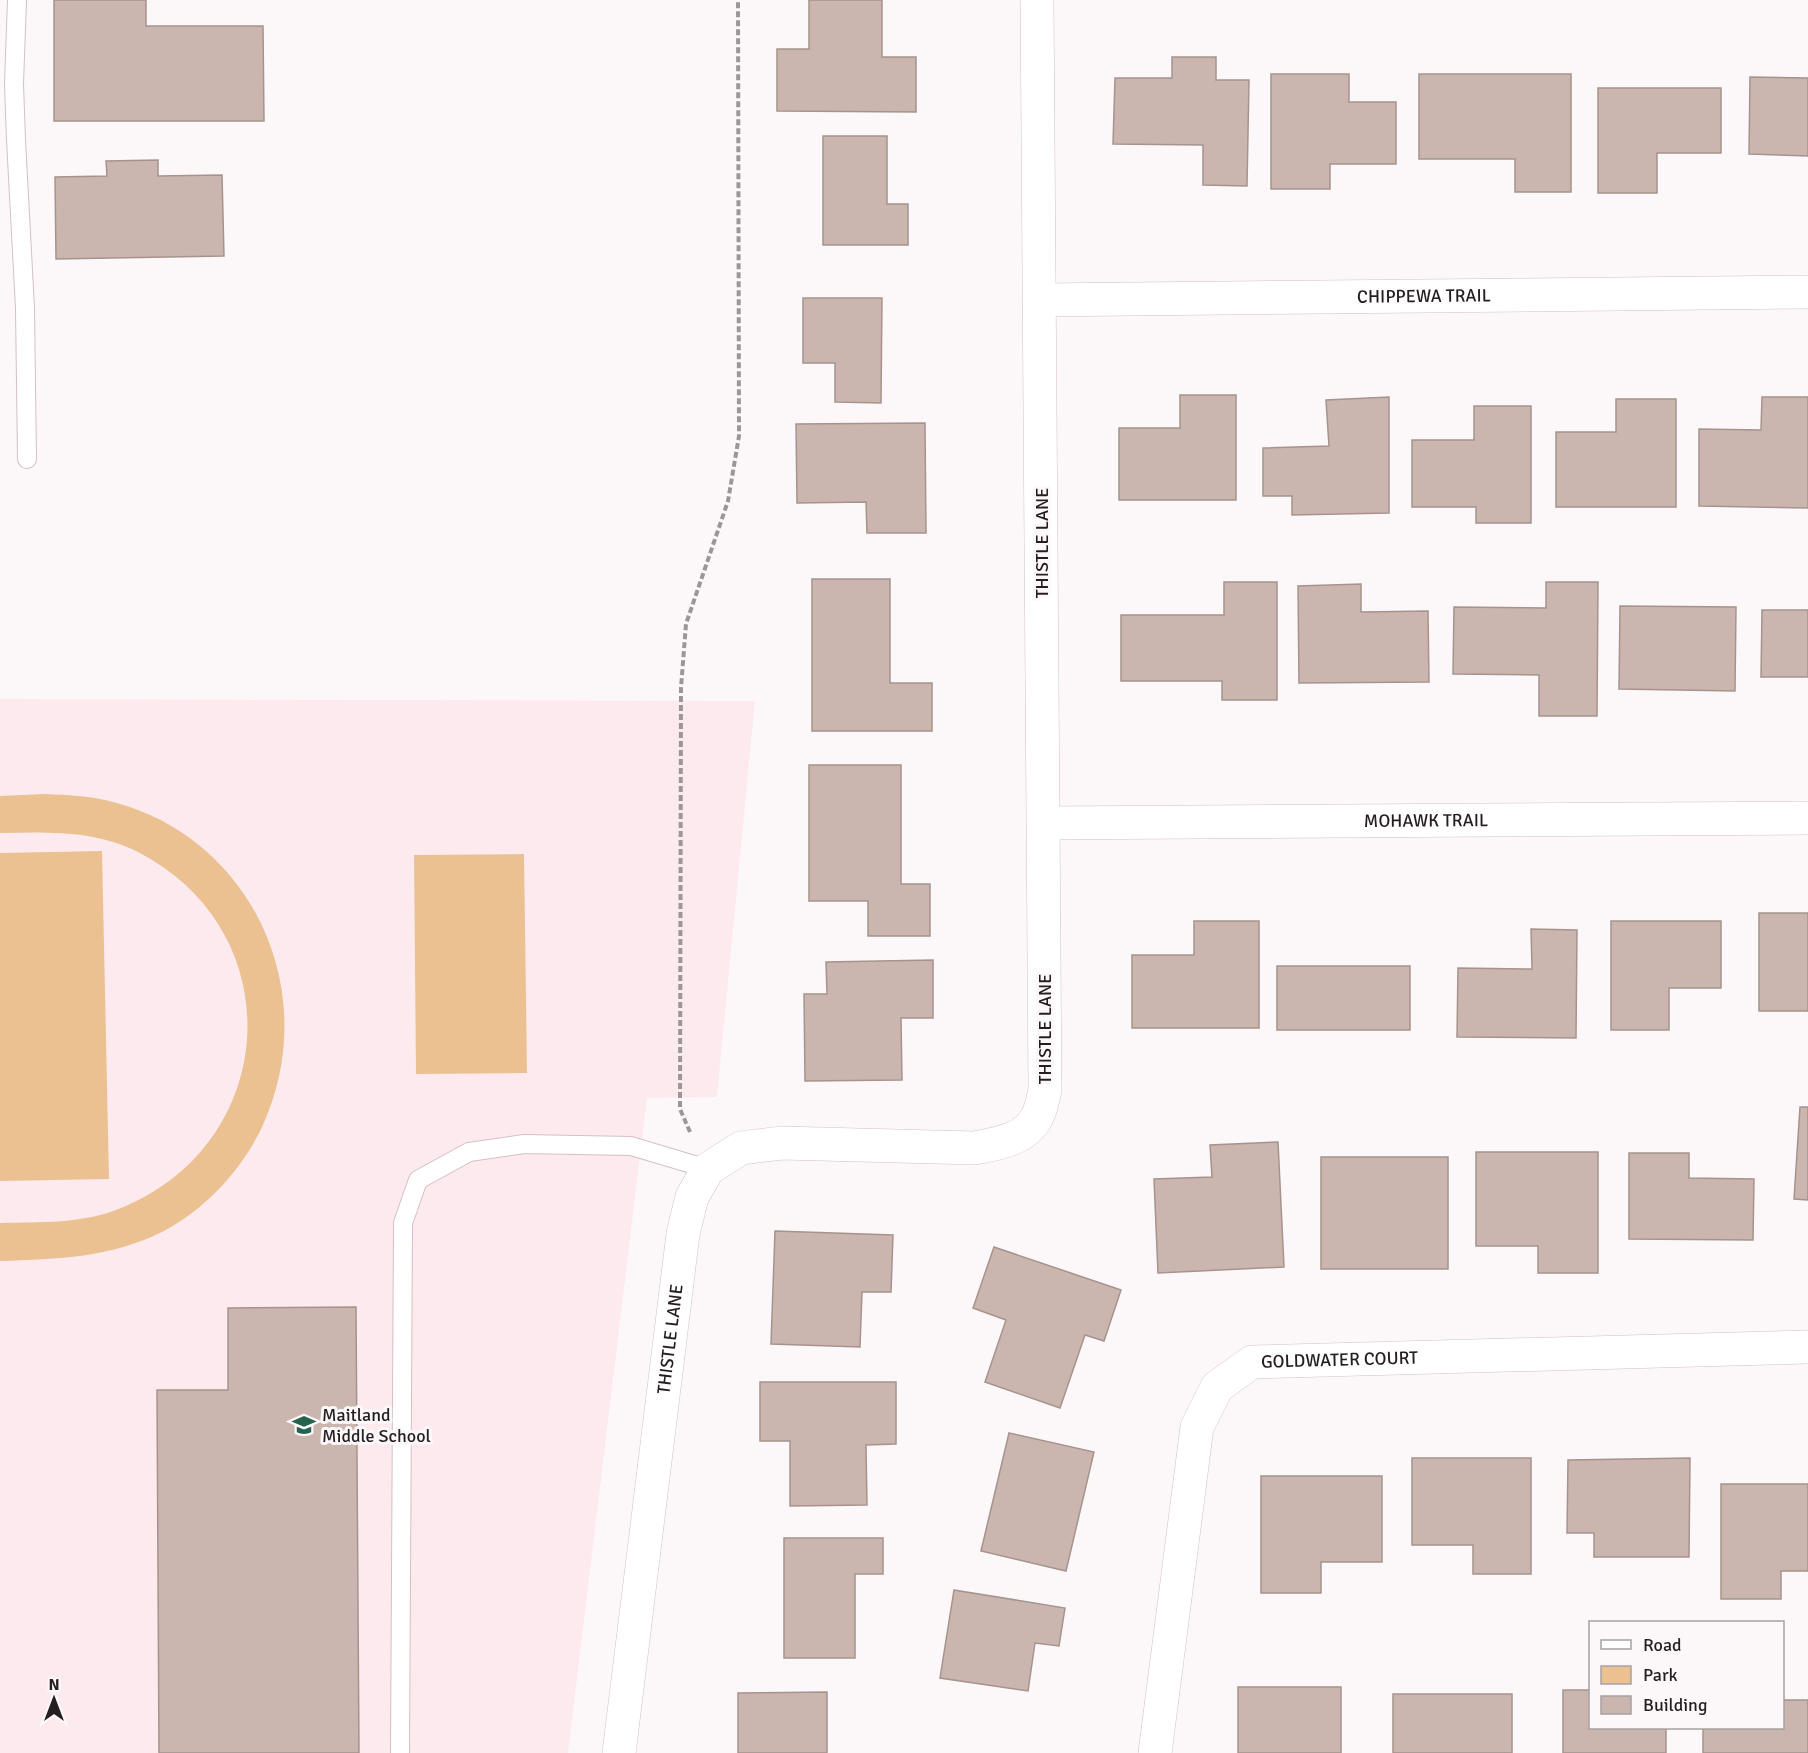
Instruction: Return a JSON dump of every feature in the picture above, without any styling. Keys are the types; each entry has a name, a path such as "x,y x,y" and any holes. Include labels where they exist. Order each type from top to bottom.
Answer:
{"street":[{"name":"THISTLE LANE","path":"619,1753 683,1234 692,1197 708,1169 741,1148 782,1143 974,1148 1003,1143 1026,1131 1037,1117 1045,1090 1037,0"},
{"name":"CHIPPEWA TRAIL","path":"1040,300 1808,292"},
{"name":"MOHAWK TRAIL","path":"1044,824 1808,818"},
{"name":"GOLDWATER COURT","path":"1155,1753 1197,1426 1217,1387 1252,1362 1808,1347"}],"lane":[{"path":"17,0 15,95 25,308 27,459"},
{"path":"400,1753 403,1223 418,1180 469,1152 524,1144 631,1146 708,1169"}],"path":[{"path":"708,1169 680,1109 681,688 686,624 728,501 739,436 738,0"}],"shaded area":[{"name":"Maitland Middle School","path":"0,699 755,701 717,1097 647,1098 568,1753 0,1753"}],"green space":[{"path":"45,794 81,796 117,803 164,822 204,849 236,883 261,923 277,967 284,1014 282,1062 269,1110 252,1146 240,1164 213,1195 181,1221 144,1240 104,1252 63,1258 0,1261 0,1223 77,1220 92,1217 121,1208 174,1177 213,1136 237,1088 247,1035 242,982 223,932 188,887 138,852 105,840 70,834 0,833 0,796"},
{"path":"102,851 109,1179 0,1181 0,853"},
{"path":"524,854 527,1073 416,1074 414,855"}],"building":[{"path":"54,0 146,0 146,26 263,26 264,121 54,121"},
{"path":"809,0 882,0 882,57 916,57 916,112 777,111 777,49 809,49"},
{"path":"1172,57 1216,57 1216,80 1249,80 1247,186 1203,185 1203,145 1113,144 1115,78 1172,78"},
{"path":"1271,74 1349,74 1349,102 1396,102 1396,164 1330,164 1330,189 1271,189"},
{"path":"1419,74 1571,74 1571,192 1515,192 1515,159 1419,159"},
{"path":"1750,77 1808,78 1808,156 1749,154"},
{"path":"1598,88 1721,88 1721,153 1657,153 1657,193 1598,193"},
{"path":"823,136 887,136 887,204 908,204 908,245 823,245"},
{"path":"158,160 158,176 222,175 224,256 56,259 55,177 107,176 106,161"},
{"path":"803,298 882,298 881,403 835,402 835,363 803,363"},
{"path":"1180,395 1236,395 1236,500 1119,500 1119,428 1180,428"},
{"path":"1389,397 1389,513 1292,515 1292,496 1263,496 1263,448 1329,446 1326,400"},
{"path":"1762,397 1808,397 1808,508 1699,506 1699,429 1761,430"},
{"path":"1616,399 1676,399 1676,507 1556,507 1556,432 1616,432"},
{"path":"1474,406 1531,406 1531,523 1476,523 1476,507 1412,507 1412,440 1474,440"},
{"path":"925,423 926,533 867,533 866,502 797,503 796,424"},
{"path":"812,579 890,579 890,683 932,683 932,731 812,731"},
{"path":"1224,582 1277,582 1277,700 1222,700 1222,681 1121,681 1121,615 1224,615"},
{"path":"1546,582 1598,582 1597,716 1539,716 1539,675 1453,674 1454,607 1546,608"},
{"path":"1361,584 1361,612 1428,611 1429,682 1299,683 1298,586"},
{"path":"1620,606 1736,607 1735,691 1619,689"},
{"path":"1762,610 1808,610 1808,677 1761,677"},
{"path":"809,765 901,765 901,884 930,884 930,936 868,936 868,901 809,901"},
{"path":"1759,913 1808,913 1808,1011 1759,1011"},
{"path":"1194,921 1259,921 1259,1028 1132,1028 1132,955 1194,955"},
{"path":"1611,921 1721,921 1721,988 1669,988 1669,1030 1611,1030"},
{"path":"1531,929 1577,930 1576,1038 1457,1037 1458,968 1532,969"},
{"path":"933,960 933,1018 901,1018 902,1080 805,1081 804,994 827,994 826,962"},
{"path":"1277,966 1410,966 1410,1030 1277,1030"},
{"path":"1800,1107 1808,1107 1808,1200 1794,1199"},
{"path":"1278,1142 1284,1267 1158,1273 1154,1179 1212,1177 1210,1145"},
{"path":"1476,1152 1598,1152 1598,1273 1538,1273 1538,1246 1476,1246"},
{"path":"1629,1153 1689,1153 1689,1178 1754,1179 1753,1240 1629,1239"},
{"path":"1321,1157 1448,1157 1448,1269 1321,1269"},
{"path":"775,1231 893,1235 891,1292 862,1292 860,1347 771,1344"},
{"path":"994,1247 1121,1290 1104,1341 1085,1335 1060,1408 985,1382 1006,1320 973,1308"},
{"name":"Maitland Middle School","path":"356,1307 359,1753 159,1753 157,1390 228,1390 228,1308"},
{"path":"760,1382 896,1382 896,1444 866,1445 867,1505 790,1506 790,1441 760,1441"},
{"path":"1009,1433 1094,1452 1066,1571 981,1551"},
{"path":"1412,1458 1531,1458 1531,1574 1473,1574 1473,1545 1412,1545"},
{"path":"1690,1458 1689,1557 1594,1557 1594,1533 1567,1533 1568,1460"},
{"path":"1261,1476 1382,1476 1382,1562 1321,1562 1321,1593 1261,1593"},
{"path":"1721,1484 1808,1484 1808,1571 1781,1571 1781,1599 1721,1599"},
{"path":"784,1538 883,1538 883,1574 855,1574 855,1658 784,1658"},
{"path":"954,1590 1065,1608 1059,1646 1035,1643 1028,1691 940,1678"},
{"path":"1238,1687 1341,1687 1341,1753 1238,1753"},
{"path":"1563,1690 1589,1690 1589,1729 1666,1729 1666,1753 1563,1753"},
{"path":"827,1692 827,1753 738,1753 738,1693"},
{"path":"1393,1694 1512,1694 1512,1753 1393,1753"},
{"path":"1784,1700 1808,1700 1808,1753 1703,1753 1703,1729 1784,1729"}],"place":[{"name":"Maitland Middle School","path":"304,1425"}]}
